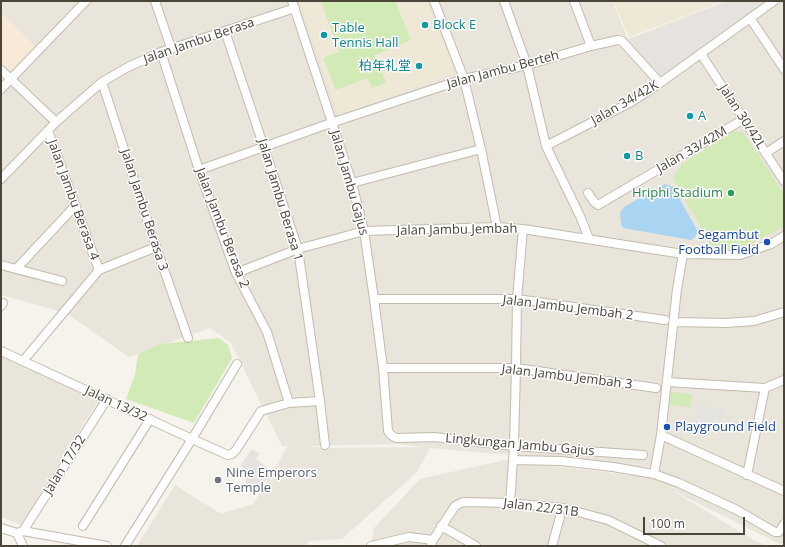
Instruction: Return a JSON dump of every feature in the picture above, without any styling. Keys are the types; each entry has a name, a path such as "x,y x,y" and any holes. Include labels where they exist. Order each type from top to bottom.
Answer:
{"street":[{"path":"1,89 86,1"},
{"path":"155,1 171,48"},
{"path":"434,1 464,79 481,149 497,227"},
{"path":"504,1 527,65 546,146 580,216 589,239"},
{"path":"574,1 591,46"},
{"name":"Jalan 34/42K","path":"546,146 633,100 660,83 774,1"},
{"name":"Jalan Jambu Berasa","path":"1,179 56,122 102,82 128,67 161,52 226,31 294,5"},
{"name":"Jalan Jambu Gajus","path":"294,5 352,183 364,231 374,299 388,431 396,438"},
{"path":"750,18 784,69"},
{"name":"Jalan Jambu Berasa 1","path":"226,31 298,249 325,445"},
{"name":"Jalan Jambu Berteh","path":"199,170 332,123 464,79 527,65 591,46 618,40 622,41 660,83"},
{"name":"Jalan Jambu Berasa 2","path":"161,52 199,170 236,273 267,332 289,402"},
{"name":"Jalan 30/42L","path":"701,54 784,181"},
{"path":"1,70 56,122"},
{"name":"Jalan Jambu Berasa 3","path":"102,82 156,247 188,338"},
{"name":"Jalan 33/42M","path":"588,193 594,203 598,205 744,119"},
{"name":"Jalan Jambu Berasa 4","path":"48,131 99,270"},
{"path":"766,153 784,141"},
{"path":"352,183 481,149"},
{"path":"17,268 75,206"},
{"name":"Jalan Jambu Jembah","path":"236,273 298,249 364,231 497,227 523,229 683,254 740,255 771,244 784,236"},
{"path":"510,503 514,446 517,300 523,229"},
{"path":"23,361 99,270 156,247"},
{"path":"654,474 661,435 677,289 683,254"},
{"path":"1,265 62,280"},
{"name":"Jalan Jambu Jembah 2","path":"374,299 517,300 664,320"},
{"path":"674,322 726,323 754,321 784,312"},
{"name":"Jalan 13/32","path":"1,351 228,455 232,454 236,450 261,411 289,402"},
{"path":"126,546 237,364"},
{"name":"Jalan Jambu Jembah 3","path":"382,368 516,368 656,388"},
{"path":"667,382 765,388 784,380"},
{"path":"747,475 765,388"},
{"name":"Jalan 17/32","path":"20,532 107,399"},
{"path":"289,402 320,401"},
{"path":"83,526 150,419"},
{"path":"661,435 784,492"},
{"name":"Lingkungan Jambu Gajus","path":"396,438 434,437 514,446 644,455"},
{"path":"613,467 615,453"},
{"path":"513,460 562,461 654,474 679,483 737,510 775,532 779,532 784,524"},
{"name":"Jalan 22/31B","path":"432,543 441,526 455,506 463,502 510,503 563,508 608,520 661,546"},
{"path":"552,546 560,517"},
{"path":"441,526 476,546"},
{"path":"1,528 107,546"},
{"path":"20,532 23,546"},
{"path":"371,546 408,537 432,543"}],"shaded area":[{"path":"1,1 612,1 628,39 726,1 784,1 784,546 673,491 750,538 767,546 371,546 374,528 420,479 505,460 653,478 653,468 650,467 430,448 417,472 342,539 308,541 308,546 137,546 175,485 221,514 253,504 288,446 282,446 231,343 210,328 129,357 66,313 1,295","holes":["396,444 425,447 325,448 305,446"]},
{"path":"300,1 427,1 455,73 339,115"},
{"path":"613,1 724,1 629,37"},
{"path":"730,1 765,1 662,78 629,40"},
{"path":"1,12 37,48 1,85"},
{"path":"1,356 98,401 21,525 1,517"},
{"path":"698,404 724,409 719,432 693,426"},
{"path":"252,449 260,454 256,459 272,471 260,489 249,492 241,465"}],"green space":[{"path":"321,1 395,1 411,40 375,55 386,83 372,88 367,78 336,90 323,58 339,52"},
{"name":"Hriphi Stadium","path":"734,131 743,132 784,194 784,226 739,250 713,249 673,178 682,164"},
{"path":"219,338 228,345 232,358 194,423 126,399 135,375 138,354 161,344"},
{"path":"671,392 692,394 691,407 670,405"}],"water":[{"path":"665,184 673,187 697,230 696,236 691,240 623,228 621,224 620,215 624,207"}],"place":[{"name":"Block E","path":"425,25"},
{"name":"Table Tennis Hall","path":"324,35"},
{"name":"柏年礼堂","path":"419,66"},
{"name":"A","path":"690,116"},
{"name":"B","path":"627,156"},
{"name":"Hriphi Stadium","path":"731,193"},
{"name":"Segambut Football Field","path":"767,242"},
{"name":"Playground Field","path":"667,427"},
{"name":"Nine Emperors Temple","path":"218,480"}]}
